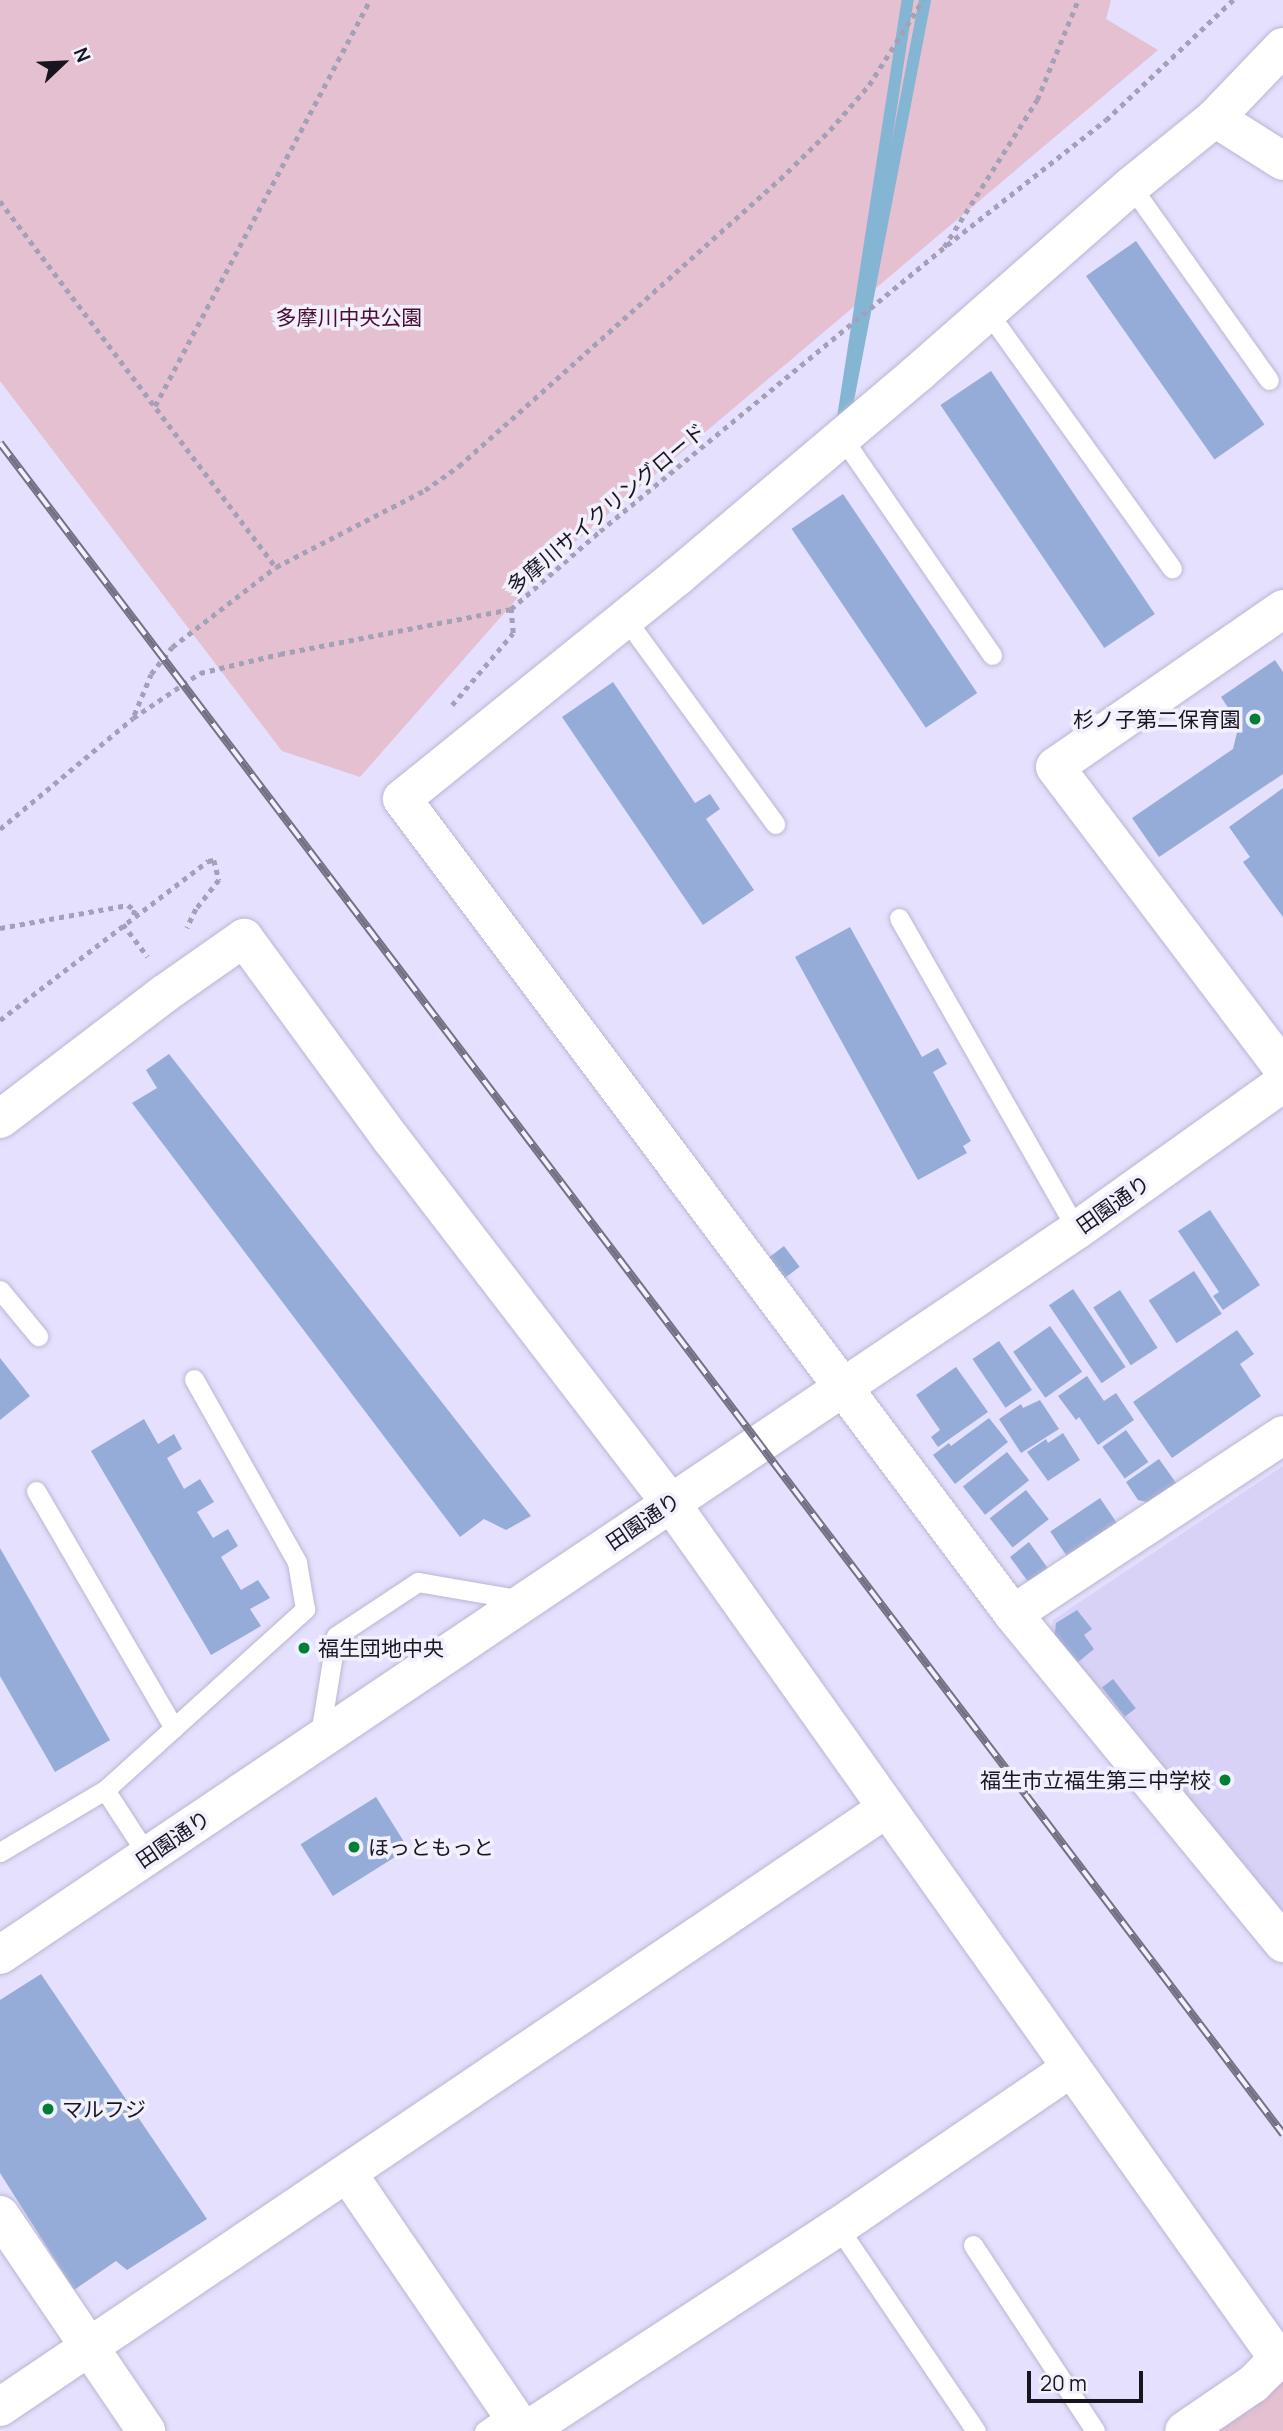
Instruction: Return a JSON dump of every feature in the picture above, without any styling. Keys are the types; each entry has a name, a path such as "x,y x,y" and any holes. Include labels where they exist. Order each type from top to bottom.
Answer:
{"street":[{"path":"1283,47 1215,118 1131,186 917,374 625,618 402,799 1013,1614 1283,1943"},
{"path":"1215,118 1283,161"},
{"path":"1283,609 1055,767 1283,1069"},
{"path":"0,1119 164,986 244,938 392,1140 670,1502 1274,2353 1269,2368 1253,2384 1184,2431"},
{"name":"田園通り","path":"0,1955 1077,1230 1283,1083"},
{"path":"1013,1614 1283,1435"},
{"path":"0,2407 887,1808"},
{"path":"348,2174 511,2426 838,2227 1071,2068"},
{"path":"0,2215 146,2431"}],"lane":[{"path":"1131,186 1269,380"},
{"path":"986,311 1172,568"},
{"path":"841,436 992,655"},
{"path":"625,618 775,824"},
{"path":"900,918 1077,1230"},
{"path":"0,1290 38,1336"},
{"path":"0,1852 105,1790 305,1609 298,1562 194,1379"},
{"path":"36,1491 174,1728"},
{"path":"318,1741 336,1636 418,1582 525,1601"},
{"path":"105,1790 148,1856"},
{"path":"838,2227 976,2431"},
{"path":"973,2245 1095,2431"}],"path":[{"path":"155,407 370,0"},
{"path":"133,718 150,674 172,647 276,567 425,490 459,466 780,179 830,130 883,66 923,0"},
{"name":"多摩川サイクリングロード","path":"0,829 133,718 200,673 280,653 511,609 600,531 944,247 1037,100 1078,0"},
{"path":"944,247 1106,120 1233,0"},
{"path":"0,201 276,567"},
{"path":"0,1020 208,861 214,860 219,880 196,909 186,932"},
{"path":"0,928 128,905 135,909 132,918"},
{"path":"123,925 164,986"}],"shaded area":[{"name":"福生市立福生第三中学校","path":"1283,1466 1283,1922 1050,1639 1053,1620"}],"green space":[{"name":"多摩川中央公園","path":"0,0 1111,0 1106,19 1158,50 543,569 360,777 282,751 0,381"},
{"path":"1283,2358 1283,2431 1179,2431"}],"building":[{"path":"1136,241 1264,424 1215,459 1086,276"},
{"path":"991,371 1155,614 1104,648 940,405"},
{"path":"843,494 977,693 926,728 792,529"},
{"path":"1275,660 1283,672 1283,774 1159,857 1132,818 1233,749 1239,724 1221,697"},
{"path":"613,682 695,803 710,794 720,809 706,819 754,890 703,925 562,717"},
{"path":"1283,788 1283,917 1243,862 1250,857 1229,827"},
{"path":"850,927 922,1057 938,1048 947,1064 933,1072 971,1141 963,1146 967,1153 918,1180 795,957"},
{"path":"169,1054 531,1516 506,1530 484,1519 460,1537 132,1103 157,1088 146,1070"},
{"path":"1210,1210 1260,1285 1223,1310 1213,1296 1219,1292 1178,1231"},
{"path":"784,1246 800,1267 783,1279 767,1259"},
{"path":"1194,1271 1222,1314 1176,1343 1149,1300"},
{"path":"1073,1289 1126,1367 1102,1383 1049,1305"},
{"path":"1120,1290 1158,1348 1131,1365 1093,1307"},
{"path":"1050,1326 1082,1372 1045,1398 1013,1352"},
{"path":"1237,1330 1254,1354 1240,1364 1261,1396 1172,1458 1133,1402"},
{"path":"999,1341 1032,1390 1005,1408 972,1359"},
{"path":"0,1358 30,1396 0,1420"},
{"path":"956,1367 988,1412 938,1447 931,1437 940,1430 916,1395"},
{"path":"1087,1376 1104,1401 1116,1393 1134,1420 1098,1445 1079,1417 1076,1420 1058,1396"},
{"path":"1040,1400 1059,1429 1021,1453 999,1419 1021,1404 1023,1408"},
{"path":"989,1418 1008,1442 955,1484 933,1455 949,1443 951,1446"},
{"path":"144,1419 158,1444 174,1434 182,1449 167,1458 184,1489 200,1479 214,1502 197,1512 213,1538 228,1529 238,1546 221,1557 241,1590 258,1580 270,1598 250,1609 261,1626 211,1655 91,1451"},
{"path":"1126,1430 1148,1462 1125,1479 1102,1447"},
{"path":"1063,1433 1080,1460 1048,1481 1027,1452 1046,1439 1048,1443"},
{"path":"1007,1452 1029,1480 985,1515 963,1486"},
{"path":"1159,1459 1179,1487 1155,1504 1138,1500 1126,1482"},
{"path":"1026,1490 1049,1519 1013,1547 990,1518"},
{"path":"1100,1498 1119,1526 1069,1560 1050,1532"},
{"path":"1029,1542 1052,1574 1029,1583 1010,1557"},
{"path":"0,1548 110,1740 55,1772 0,1676"},
{"path":"1077,1610 1092,1629 1084,1635 1094,1649 1077,1663 1054,1639 1056,1623"},
{"path":"1113,1679 1136,1708 1125,1717 1102,1688"},
{"name":"ほっともっと","path":"376,1797 408,1849 333,1896 301,1844"},
{"path":"41,1974 207,2219 127,2270 116,2261 74,2290 0,2173 0,2000"}],"waterway":[{"path":"842,424 908,0"},
{"path":"843,426 925,0"}],"railway":[{"path":"0,443 1283,2134"}],"place":[{"name":"杉ノ子第二保育園","path":"1255,719"},
{"name":"福生団地中央","path":"304,1648"},
{"name":"福生市立福生第三中学校","path":"1225,1780"},
{"name":"ほっともっと","path":"354,1847"},
{"name":"マルフジ","path":"48,2109"}]}
